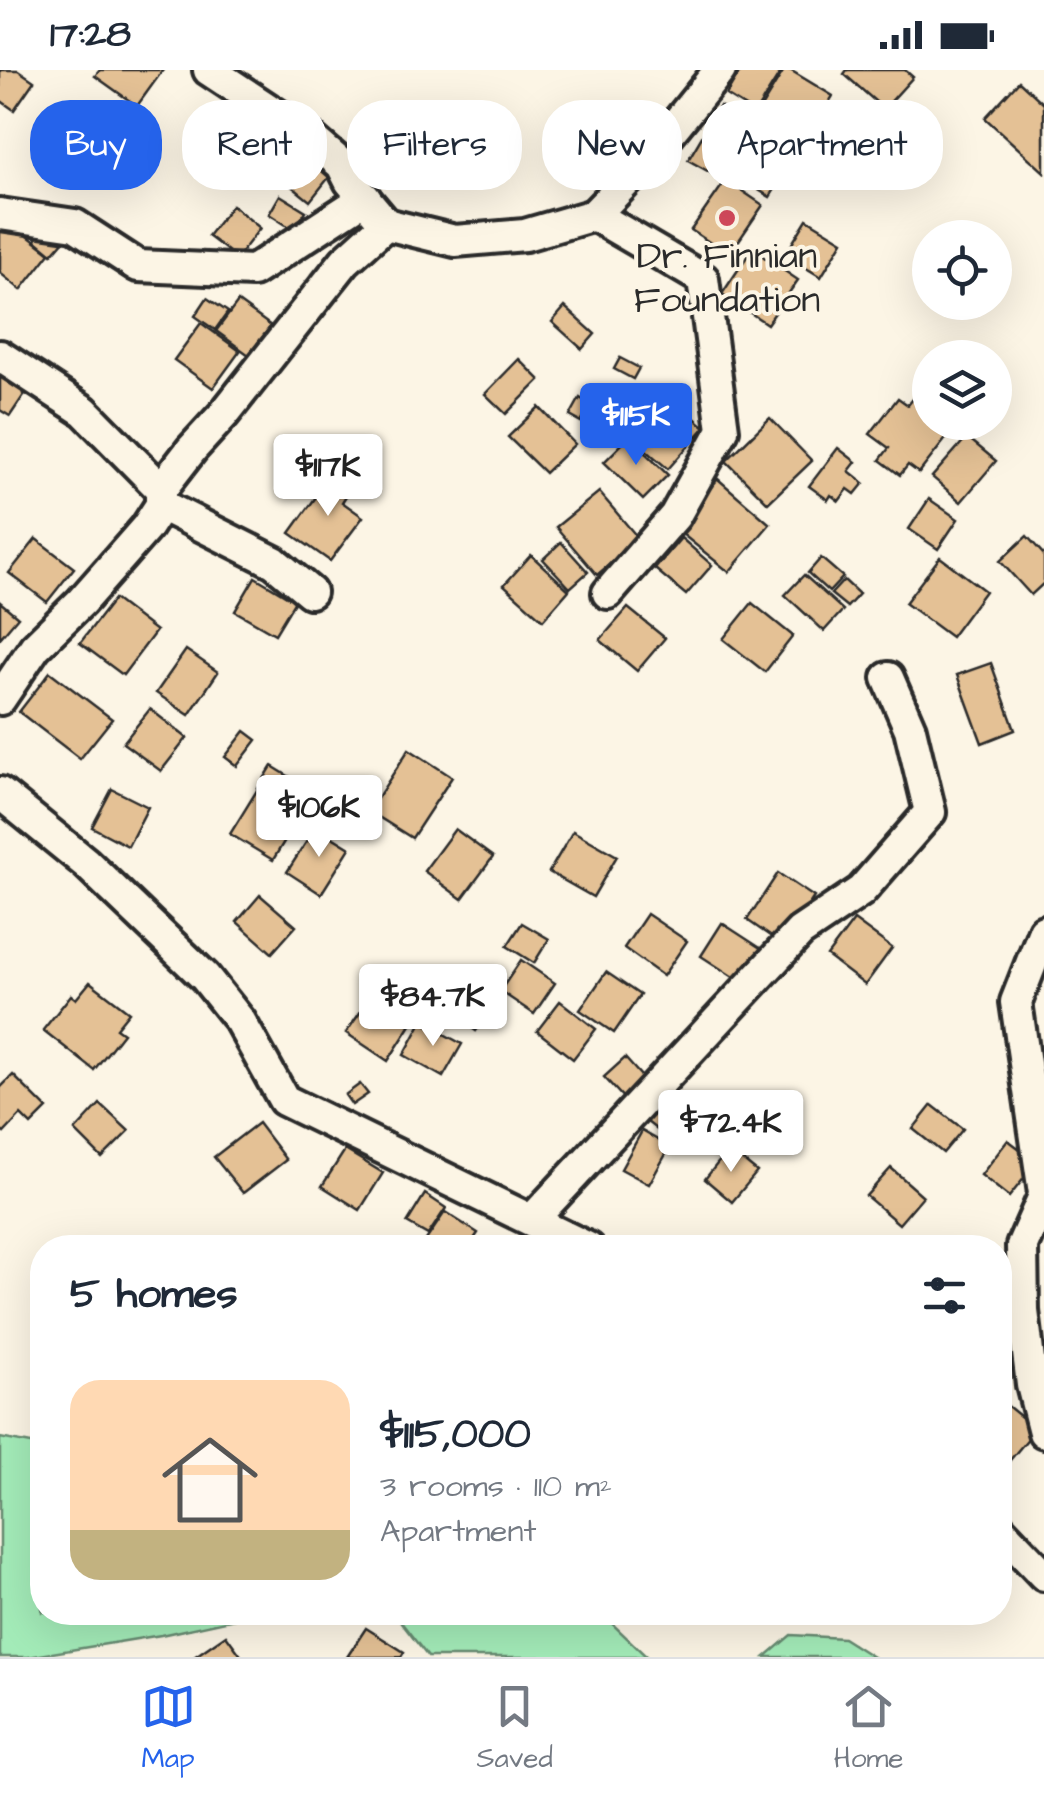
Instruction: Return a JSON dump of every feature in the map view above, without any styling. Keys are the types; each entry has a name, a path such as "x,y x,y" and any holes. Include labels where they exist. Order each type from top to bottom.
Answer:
{"street":[{"path":"209,70 306,134 342,165 350,181 386,224 455,242 525,235 594,215 648,159 720,70"},
{"path":"0,214 74,224 138,266 253,271 366,198"},
{"path":"594,215 703,279 723,430 675,516 608,593"},
{"path":"0,700 36,648 146,528 160,497 192,449 344,262 386,224"},
{"path":"0,356 84,411 160,497 274,562 310,592"},
{"path":"532,1220 800,932 861,891 930,812 910,728 888,678"},
{"path":"0,793 86,863 205,978 240,1021 284,1100 562,1235"},
{"path":"1044,931 1016,1002 1044,1194 1022,1246 1032,1385 1044,1432"},
{"path":"1012,1542 1044,1576"}],"green space":[{"path":"0,1438 30,1444 30,1625 207,1625 28,1657 0,1657"},
{"path":"403,1625 614,1625 647,1657 428,1657"},
{"path":"791,1635 843,1638 873,1657 765,1657"}],"building":[{"path":"0,70 18,70 34,81 14,110 0,100"},
{"path":"100,70 163,70 141,100 129,100 95,76"},
{"path":"741,70 782,70 763,100 734,100 726,95"},
{"path":"784,70 833,96 831,100 766,100"},
{"path":"847,70 905,70 913,77 892,100 874,100 844,74"},
{"path":"1019,81 1044,104 1044,172 985,118"},
{"path":"702,136 702,168 688,160"},
{"path":"327,157 338,166 327,180"},
{"path":"296,190 319,190 310,201"},
{"name":"Dr. Finnian Foundation","path":"719,190 741,190 763,205 729,255 691,230"},
{"path":"280,195 306,211 294,230 269,214"},
{"path":"232,205 260,228 237,258 208,236"},
{"path":"807,219 843,241 821,277 785,255"},
{"path":"7,220 50,253 21,290 0,273 0,229"},
{"path":"46,226 64,240 52,254 35,240"},
{"path":"752,249 798,280 767,324 722,294"},
{"path":"207,298 228,312 215,330 195,316"},
{"path":"238,302 271,326 249,355 216,331"},
{"path":"565,307 595,334 582,349 552,322"},
{"path":"201,323 240,351 213,388 174,360"},
{"path":"620,358 639,368 633,379 614,369"},
{"path":"519,359 540,380 506,414 485,394"},
{"path":"9,364 34,380 10,416 0,410 0,377"},
{"path":"666,394 705,427 668,469 630,436"},
{"path":"580,398 591,405 581,422 570,416"},
{"path":"898,398 908,405 912,400 912,440 945,440 919,473 908,465 900,475 880,460 889,448 870,434"},
{"path":"539,407 575,444 545,473 508,437"},
{"path":"770,418 812,461 768,503 726,461"},
{"path":"629,437 668,475 643,500 604,462"},
{"path":"964,440 971,440 996,461 961,502 932,477"},
{"path":"838,448 856,462 849,471 864,483 855,494 848,489 839,501 831,495 828,500 809,486"},
{"path":"334,472 353,485 342,502 363,517 330,561 290,533"},
{"path":"718,479 770,524 729,572 676,529"},
{"path":"599,492 639,539 597,575 556,527"},
{"path":"929,499 958,519 938,549 909,529"},
{"path":"1027,536 1044,555 1044,583 1031,595 1000,561"},
{"path":"681,538 712,565 686,595 655,569"},
{"path":"36,539 74,568 47,602 9,573"},
{"path":"561,542 588,572 570,588 543,559"},
{"path":"531,555 569,590 543,620 504,585"},
{"path":"940,557 985,591 951,637 905,603"},
{"path":"821,558 843,577 829,592 808,573"},
{"path":"804,575 843,610 824,631 785,595"},
{"path":"255,577 295,601 275,634 235,611"},
{"path":"844,580 859,594 847,607 831,594"},
{"path":"114,599 156,631 123,675 80,643"},
{"path":"0,602 18,617 0,638"},
{"path":"752,603 793,636 765,672 723,639"},
{"path":"628,608 665,638 637,671 600,640"},
{"path":"186,650 218,672 189,715 156,693"},
{"path":"991,663 1015,730 982,743 957,675"},
{"path":"50,672 112,719 80,759 19,712"},
{"path":"150,709 187,738 161,771 123,743"},
{"path":"245,731 257,740 237,766 225,757"},
{"path":"409,749 452,777 412,838 369,811"},
{"path":"272,766 314,792 273,860 230,834"},
{"path":"112,789 148,807 128,846 92,827"},
{"path":"316,827 350,848 321,894 287,872"},
{"path":"455,829 493,857 462,899 424,871"},
{"path":"573,831 617,856 593,897 549,872"},
{"path":"778,873 814,897 783,945 747,920"},
{"path":"260,895 296,926 272,953 237,922"},
{"path":"647,914 687,941 663,976 624,948"},
{"path":"854,920 892,948 865,985 827,956"},
{"path":"522,923 549,939 534,963 507,946"},
{"path":"722,923 762,949 741,982 701,956"},
{"path":"521,960 555,983 534,1014 500,991"},
{"path":"606,972 640,995 614,1033 580,1010"},
{"path":"473,977 501,997 476,1031 448,1011"},
{"path":"90,982 129,1012 116,1028 123,1033 94,1070 43,1030 71,995 76,999"},
{"path":"370,998 411,1025 388,1061 346,1033"},
{"path":"560,1001 596,1029 573,1059 537,1031"},
{"path":"422,1022 462,1044 443,1077 404,1055"},
{"path":"625,1058 649,1085 628,1103 604,1077"},
{"path":"13,1075 47,1109 31,1125 21,1115 4,1133 0,1130 0,1088"},
{"path":"360,1084 368,1094 352,1105 345,1095"},
{"path":"664,1090 692,1111 670,1140 642,1118"},
{"path":"100,1104 129,1131 102,1158 75,1131"},
{"path":"932,1105 963,1129 943,1153 913,1129"},
{"path":"258,1123 286,1160 243,1193 214,1157"},
{"path":"642,1131 670,1147 649,1184 621,1169"},
{"path":"1008,1140 1037,1162 1009,1197 981,1175"},
{"path":"729,1149 757,1172 732,1202 705,1179"},
{"path":"345,1150 383,1173 360,1210 322,1186"},
{"path":"891,1168 923,1196 899,1224 866,1196"},
{"path":"425,1194 446,1208 428,1235 407,1223"},
{"path":"445,1212 478,1233 477,1235 429,1235"},
{"path":"1012,1410 1036,1429 1012,1458"},
{"path":"366,1628 404,1652 401,1657 347,1657"},
{"path":"226,1635 242,1657 194,1657"}],"place":[{"name":"Dr. Finnian Foundation","path":"727,218"}]}
